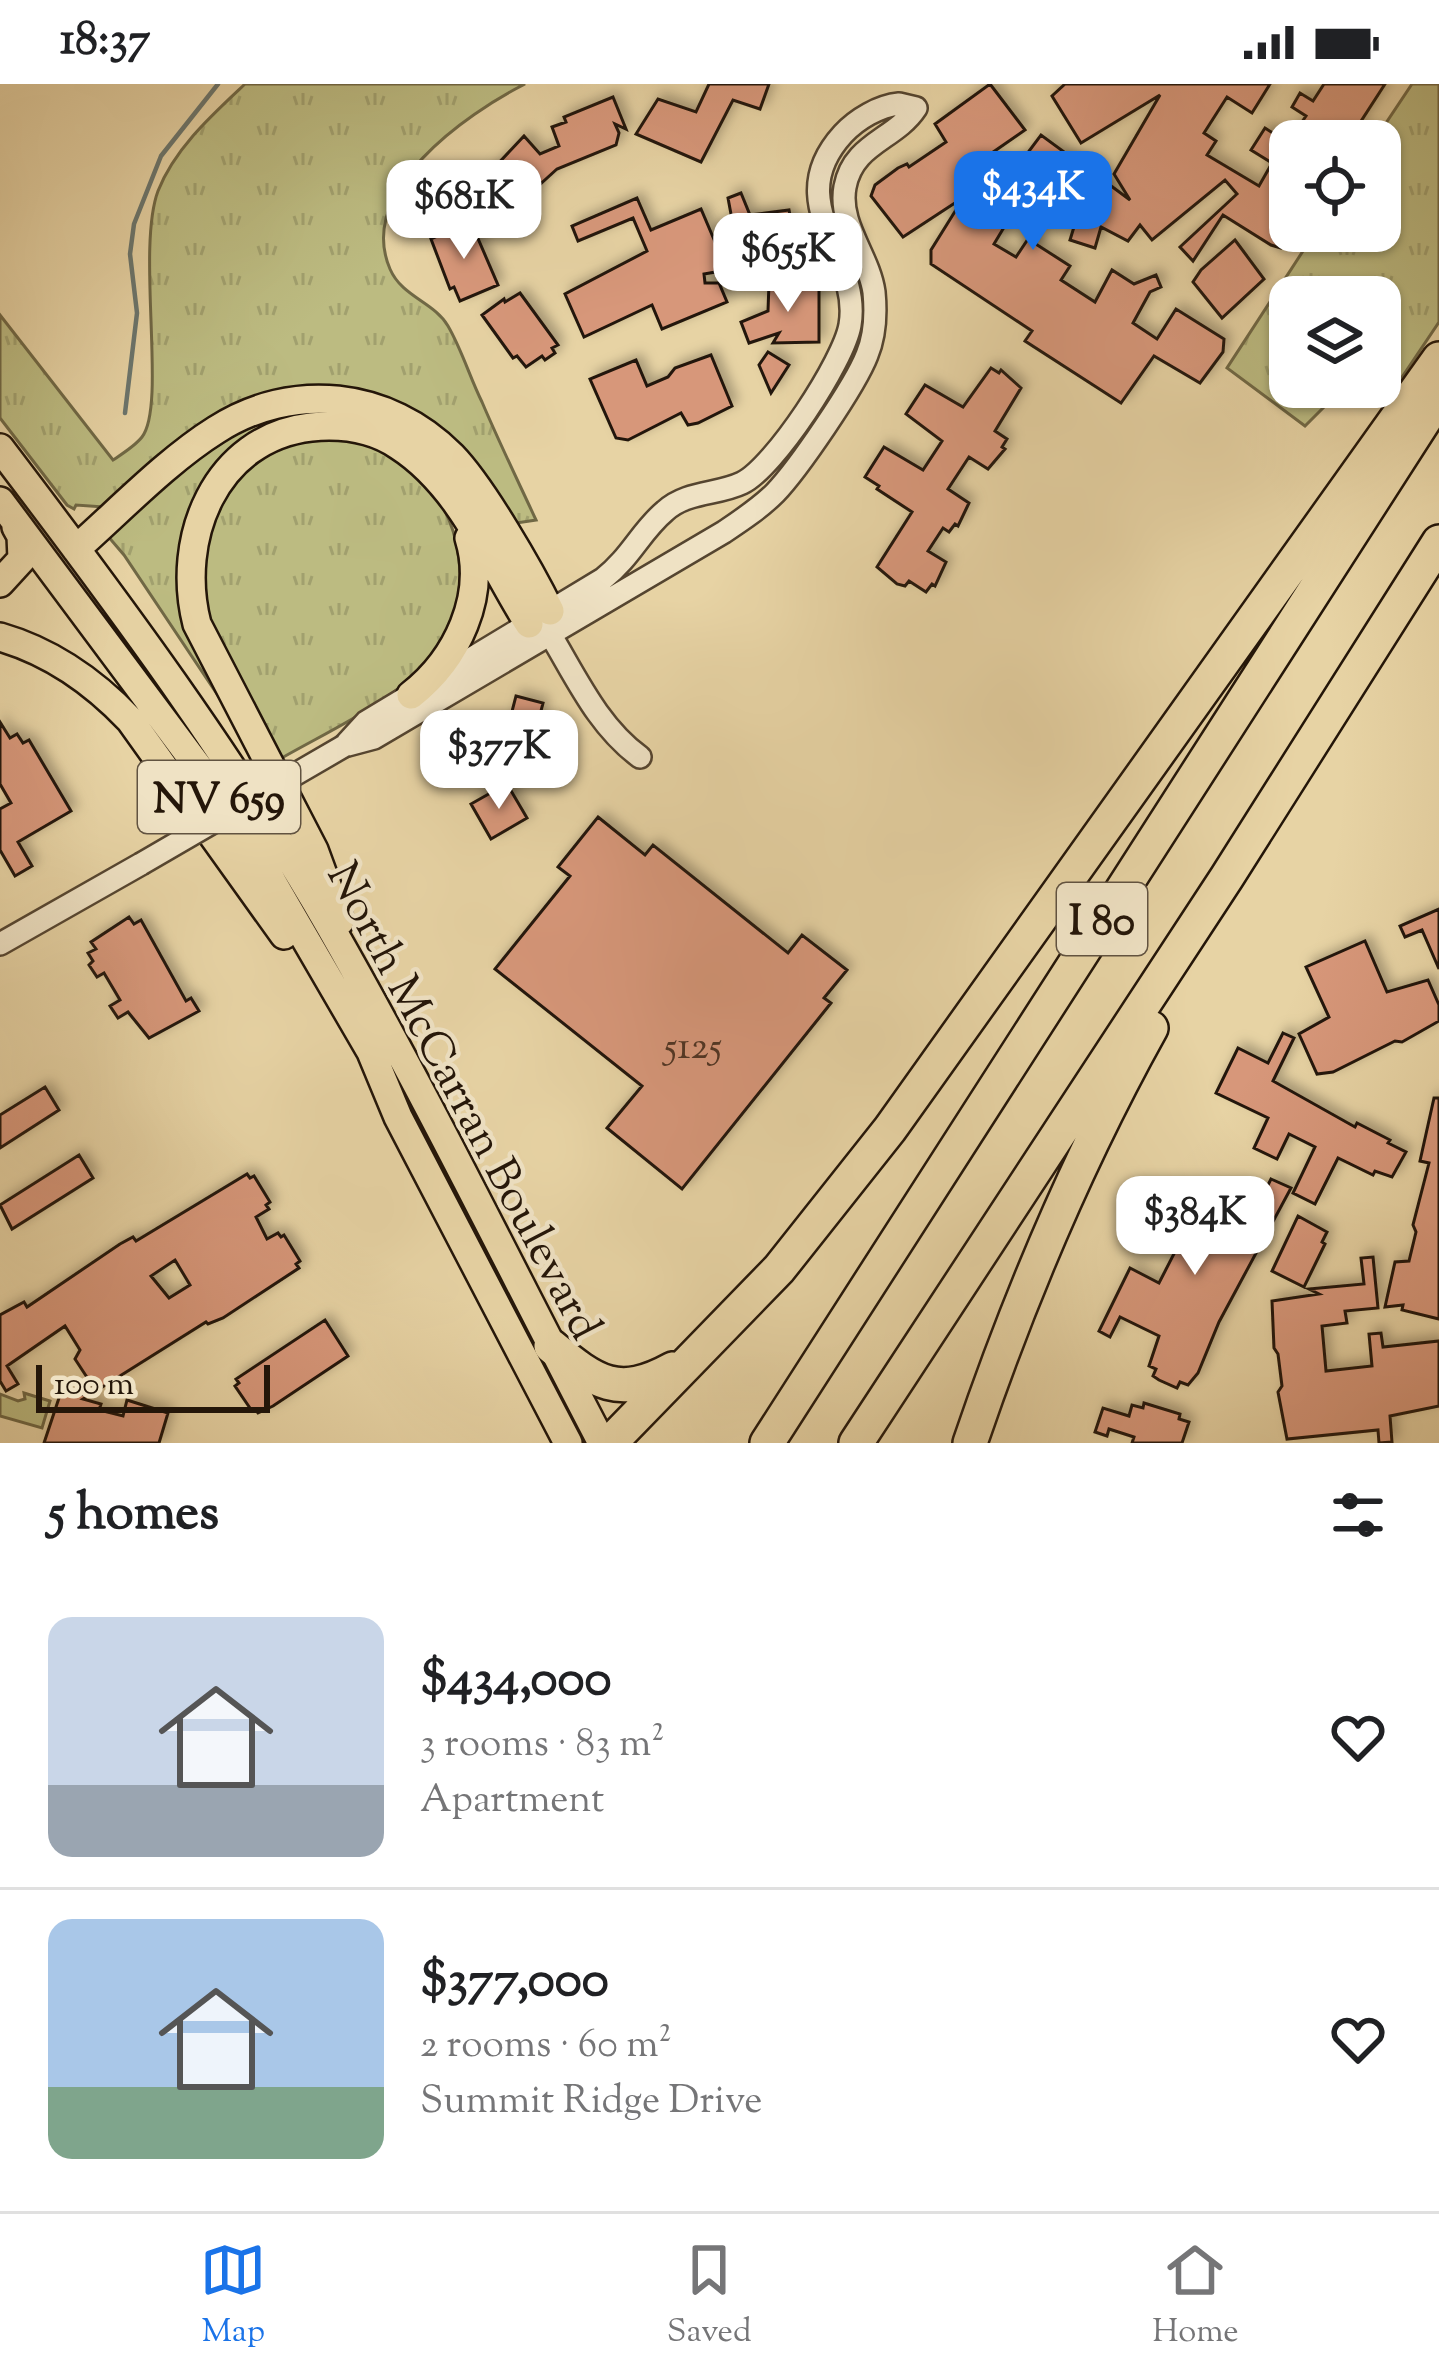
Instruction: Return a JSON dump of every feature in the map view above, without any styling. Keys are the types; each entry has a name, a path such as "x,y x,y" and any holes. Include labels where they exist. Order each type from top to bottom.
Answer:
{"highway":[{"path":"606,1443 779,1269 890,1129 1439,359"},
{"name":"I 80","path":"767,1443 1439,397"},
{"name":"I 80","path":"856,1443 1227,877 1439,542"},
{"path":"970,1443 1023,1294 1077,1169 1227,877"},
{"path":"551,1346 588,1374 625,1387 675,1368 713,1340"}],"main road":[{"path":"76,549 202,440 238,418 290,401 344,400 404,419 456,460 543,623"},
{"path":"367,993 314,850 197,624 190,587 194,536 207,499 231,467 265,441 303,428 350,427 386,437 427,468 543,623"},
{"name":"North McCarran Boulevard","path":"0,448 216,743 367,993 606,1443"},
{"path":"411,695 446,660 471,600 472,547 450,496"},
{"name":"North McCarran Boulevard","path":"1,502 211,784 348,1009 398,1117 568,1443"},
{"path":"0,583 16,570 23,548 1,502"},
{"path":"0,637 59,662 130,719 278,926 398,1117"}],"street":[{"path":"0,944 344,746 374,738 543,623 616,568 675,504 743,483 777,452 840,355 850,325 849,292 819,209 826,160 844,134 865,117 890,105 916,108 907,123 867,147 849,174 844,204 873,289 872,342 862,366 773,496 740,521 543,623 411,695 365,722 344,746"},
{"path":"543,623 606,728 640,757"}],"green space":[{"path":"245,84 525,84 474,114 423,158 388,211 384,240 395,279 435,311 453,335 536,520 510,524 299,389 104,507 76,505 74,509 67,505 0,418 0,315 113,460 142,437 152,393 150,250 158,191 184,146"},
{"path":"1412,84 1439,84 1439,322 1401,379 1401,276 1287,276 1302,252 1401,252 1401,120 1388,120"},
{"path":"1269,303 1269,399 1227,368"},
{"path":"344,407 268,431 185,553 243,733 106,534 213,439 243,422"},
{"path":"1281,408 1323,408 1305,426"},
{"path":"343,437 401,461 428,485 443,507 459,557 455,610 432,657 399,688 280,759 213,637 203,593 205,546 220,502 257,458 280,447"},
{"path":"24,1393 50,1401 42,1428 0,1416 0,1394 18,1401 25,1399"}],"building":[{"path":"709,84 769,84 760,109 733,100 701,162 636,134 658,99 696,112"},
{"path":"990,84 1025,130 976,164 1003,186 1041,135 1086,168 1047,227 1016,207 1008,221 997,218 1006,224 994,244 1016,257 1028,239 1070,266 1061,280 1095,302 1112,270 1134,284 1156,275 1161,287 1150,292 1133,323 1157,339 1176,309 1224,339 1223,352 1200,383 1154,356 1121,403 1025,341 1032,331 931,264 931,250 964,197 903,237 871,196 875,185 898,168 909,167 946,142 935,124"},
{"path":"1065,84 1270,84 1252,113 1227,97 1204,133 1216,141 1207,155 1259,186 1269,168 1269,244 1223,215 1193,261 1180,247 1237,194 1225,180 1152,240 1140,225 1128,241 1101,227 1095,248 1070,240 1091,171 1130,200 1114,174 1160,95 1081,143 1052,96"},
{"path":"1324,84 1385,84 1362,120 1303,120 1306,116 1292,107 1300,93 1313,101"},
{"path":"613,97 626,129 615,124 616,145 557,169 504,217 477,186 524,136 540,154 559,146 552,127 566,122 564,117"},
{"path":"1265,128 1269,131 1269,161 1251,150"},
{"path":"741,193 750,215 789,210 798,256 741,268 728,198"},
{"path":"637,198 651,230 701,209 727,270 704,274 705,283 719,283 727,302 662,329 652,305 584,337 565,294 647,251 633,218 578,241 572,226"},
{"path":"463,225 465,230 472,227 498,285 460,301 454,287 450,289 431,239"},
{"path":"1235,240 1264,279 1222,318 1193,282"},
{"path":"769,283 819,286 819,342 773,343 779,333 749,343 741,322 768,311"},
{"path":"520,293 558,345 545,360 542,356 526,367 517,356 513,358 482,315"},
{"path":"768,352 789,365 771,393 759,365"},
{"path":"711,355 732,406 698,423 688,425 681,413 628,440 616,438 590,379 636,360 647,386 668,377 675,368"},
{"path":"991,368 1001,370 1021,388 995,431 1007,439 1005,449 988,469 969,457 948,489 969,503 958,526 949,532 943,528 928,551 946,562 935,586 926,592 909,581 905,586 897,584 877,567 912,512 865,477 884,447 923,470 942,441 906,414 925,385 963,407"},
{"path":"516,696 543,703 527,765 500,758"},
{"path":"0,722 10,738 17,734 23,743 29,740 71,811 18,842 32,866 15,876 0,850 0,809 11,803 0,784"},
{"path":"501,787 510,789 527,818 491,839 471,804"},
{"path":"598,817 645,855 653,845 788,953 802,935 847,970 824,998 831,1003 682,1189 607,1128 642,1086 495,969 570,876 558,867"},
{"path":"1439,909 1439,969 1422,930 1405,937 1400,926"},
{"path":"129,917 134,924 141,920 186,1001 191,998 199,1011 149,1038 128,1012 118,1018 110,1006 120,1000 104,973 97,977 89,965 93,961 88,953 96,949 91,942"},
{"path":"1365,941 1387,992 1428,980 1439,1005 1439,1021 1333,1072 1317,1074 1299,1034 1329,1017 1306,967"},
{"path":"1283,1033 1294,1038 1273,1081 1406,1152 1392,1177 1375,1171 1373,1175 1338,1158 1315,1204 1293,1193 1315,1147 1289,1134 1277,1159 1254,1148 1268,1118 1216,1093 1238,1048 1268,1063"},
{"path":"45,1087 59,1110 0,1148 0,1115"},
{"path":"1434,1098 1439,1098 1439,1319 1402,1310 1403,1305 1385,1307 1395,1262 1409,1261 1416,1232 1413,1225 1429,1163 1420,1161"},
{"path":"79,1155 93,1178 12,1229 0,1205"},
{"path":"247,1174 254,1176 270,1202 269,1209 256,1217 267,1239 284,1235 300,1261 299,1268 96,1391 75,1359 80,1350 65,1326 7,1366 18,1384 6,1391 0,1381 0,1315 24,1302 27,1307 120,1244 133,1237 136,1241","holes":["175,1260 190,1285 169,1298 151,1276"]},
{"path":"1271,1179 1291,1188 1219,1322 1198,1373 1188,1385 1180,1382 1177,1388 1159,1380 1153,1376 1156,1369 1149,1366 1159,1336 1120,1317 1110,1337 1099,1331 1130,1268 1159,1283 1177,1248 1147,1232 1164,1199 1194,1213 1202,1197 1221,1206 1227,1194 1258,1205"},
{"path":"1298,1216 1327,1232 1304,1287 1272,1271"},
{"path":"1373,1257 1378,1308 1345,1311 1347,1323 1322,1326 1326,1371 1372,1366 1369,1334 1381,1333 1383,1347 1439,1341 1439,1406 1390,1416 1392,1442 1379,1443 1378,1430 1287,1439 1278,1392 1282,1386 1272,1301 1319,1294 1309,1289 1364,1284 1361,1258"},
{"path":"325,1320 348,1356 273,1406 252,1411 235,1386 236,1379"},
{"path":"67,1390 101,1404 99,1410 123,1416 127,1400 168,1413 159,1443 44,1443 61,1392"},
{"path":"1144,1403 1180,1414 1179,1419 1189,1422 1182,1443 1132,1443 1134,1437 1109,1429 1107,1436 1095,1432 1103,1408 1129,1416 1132,1405 1143,1408"}],"waterway":[{"path":"125,413 137,313 130,254 134,224 161,156 218,84"}]}
